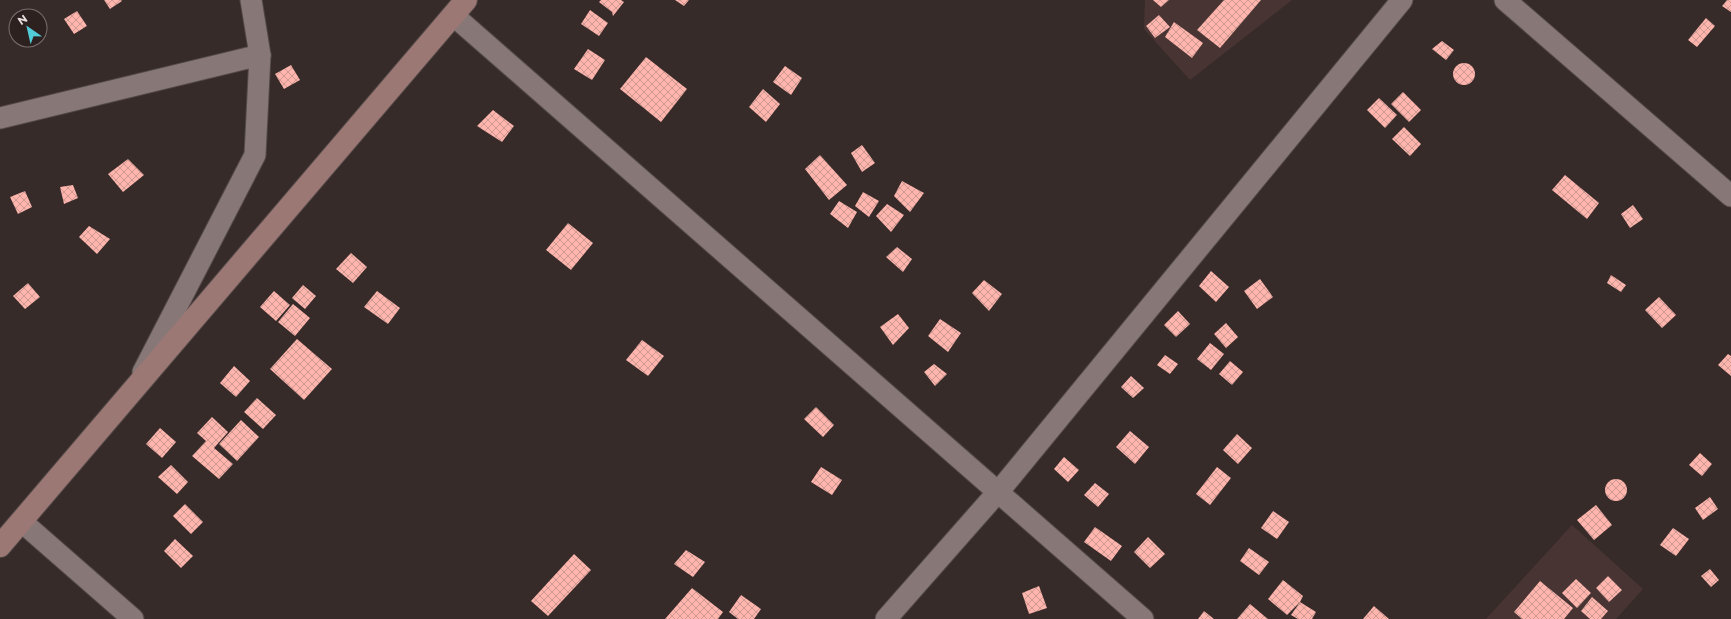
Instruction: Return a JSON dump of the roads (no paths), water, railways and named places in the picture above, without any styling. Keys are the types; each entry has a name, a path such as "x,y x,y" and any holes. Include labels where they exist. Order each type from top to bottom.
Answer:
{"street":[{"path":"135,388 255,155 260,55 251,0"},
{"path":"886,619 997,491 1402,0"},
{"path":"1505,0 1731,196"},
{"path":"0,546 460,7 997,491 1143,619"},
{"path":"0,118 260,55"},
{"path":"21,521 133,619"}]}
